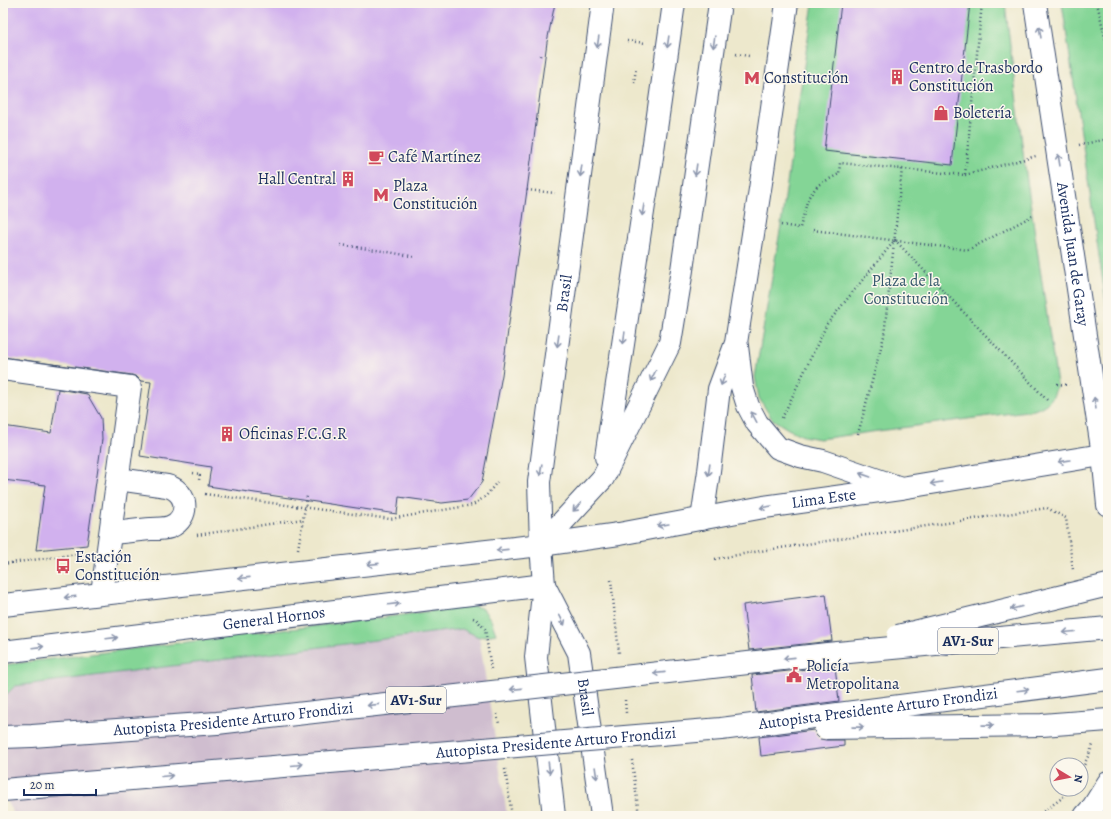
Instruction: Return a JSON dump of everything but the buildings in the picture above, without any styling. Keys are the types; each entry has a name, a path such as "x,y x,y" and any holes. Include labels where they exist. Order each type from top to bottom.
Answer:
{"main road":[{"name":"Brasil","path":"554,816 536,657 544,585 539,482 603,3"},
{"path":"603,478 674,3"},
{"path":"3,604 541,545 603,478 670,343 682,270 720,3"},
{"path":"702,519 719,390 736,343 787,3"},
{"name":"Avenida Juan de Garay","path":"1035,3 1106,455 1108,505"},
{"path":"736,343 742,387 748,406 757,423 778,448 800,456 823,461 902,488"},
{"path":"3,370 130,387 102,593"},
{"name":"Lima Este","path":"541,545 619,534 764,508 902,488 1106,455"},
{"path":"111,533 170,527 180,520 184,509 184,502 181,495 172,487 118,479"},
{"name":"Brasil","path":"544,585 578,653 602,816"},
{"name":"General Hornos","path":"3,652 544,585"},
{"path":"827,654 1108,585"},
{"path":"1046,600 1108,591"},
{"name":"Autopista Presidente Arturo Frondizi","path":"3,737 217,723 827,654 1108,628"},
{"name":"Autopista Presidente Arturo Frondizi","path":"3,790 721,729 1108,679"},
{"path":"721,729 1042,724 1108,720"},
{"path":"1085,816 1093,807 1108,783"}],"path":[{"path":"965,175 982,3"},
{"path":"1097,3 1108,50"},
{"path":"627,41 650,43"},
{"path":"735,54 749,56"},
{"path":"634,83 636,68"},
{"path":"781,225 800,228 808,198 818,185 839,174 840,163 965,175 1024,160"},
{"path":"858,434 884,336 902,169"},
{"path":"527,190 577,196"},
{"path":"813,230 968,250 1032,216"},
{"path":"895,240 1050,402"},
{"path":"779,424 827,324 895,240"},
{"path":"341,245 416,257"},
{"path":"193,473 200,474 198,487"},
{"path":"198,493 390,519 473,505 486,496 496,482"},
{"path":"294,572 307,496"},
{"path":"715,559 1047,508"},
{"path":"471,618 476,619 485,629 491,674"},
{"path":"497,713 499,729"},
{"path":"505,767 512,816"},
{"path":"1037,816 1063,797"}],"shaded area":[{"path":"462,629 479,637 507,815 15,816 3,796 3,698 15,686"}],"green space":[{"name":"Plaza de la Constitución","path":"813,3 1005,3 1024,160 1057,384 1052,398 1047,404 1034,410 819,439 803,436 772,419 759,398 755,377 781,225"},
{"path":"1062,3 1108,3 1108,317"},
{"path":"472,605 483,609 491,620 496,634 479,637 462,629 15,686 3,698 3,665"}],"place":[{"name":"Centro de Trasbordo Constitución","path":"897,77"},
{"name":"Constitución","path":"752,78"},
{"name":"Boletería","path":"941,113"},
{"name":"Café Martínez","path":"376,157"},
{"name":"Hall Central","path":"348,179"},
{"name":"Plaza Constitución","path":"381,195"},
{"name":"Oficinas F.C.G.R","path":"227,434"},
{"name":"Estación Constitución","path":"63,566"},
{"name":"Policía Metropolitana","path":"794,675"}]}
